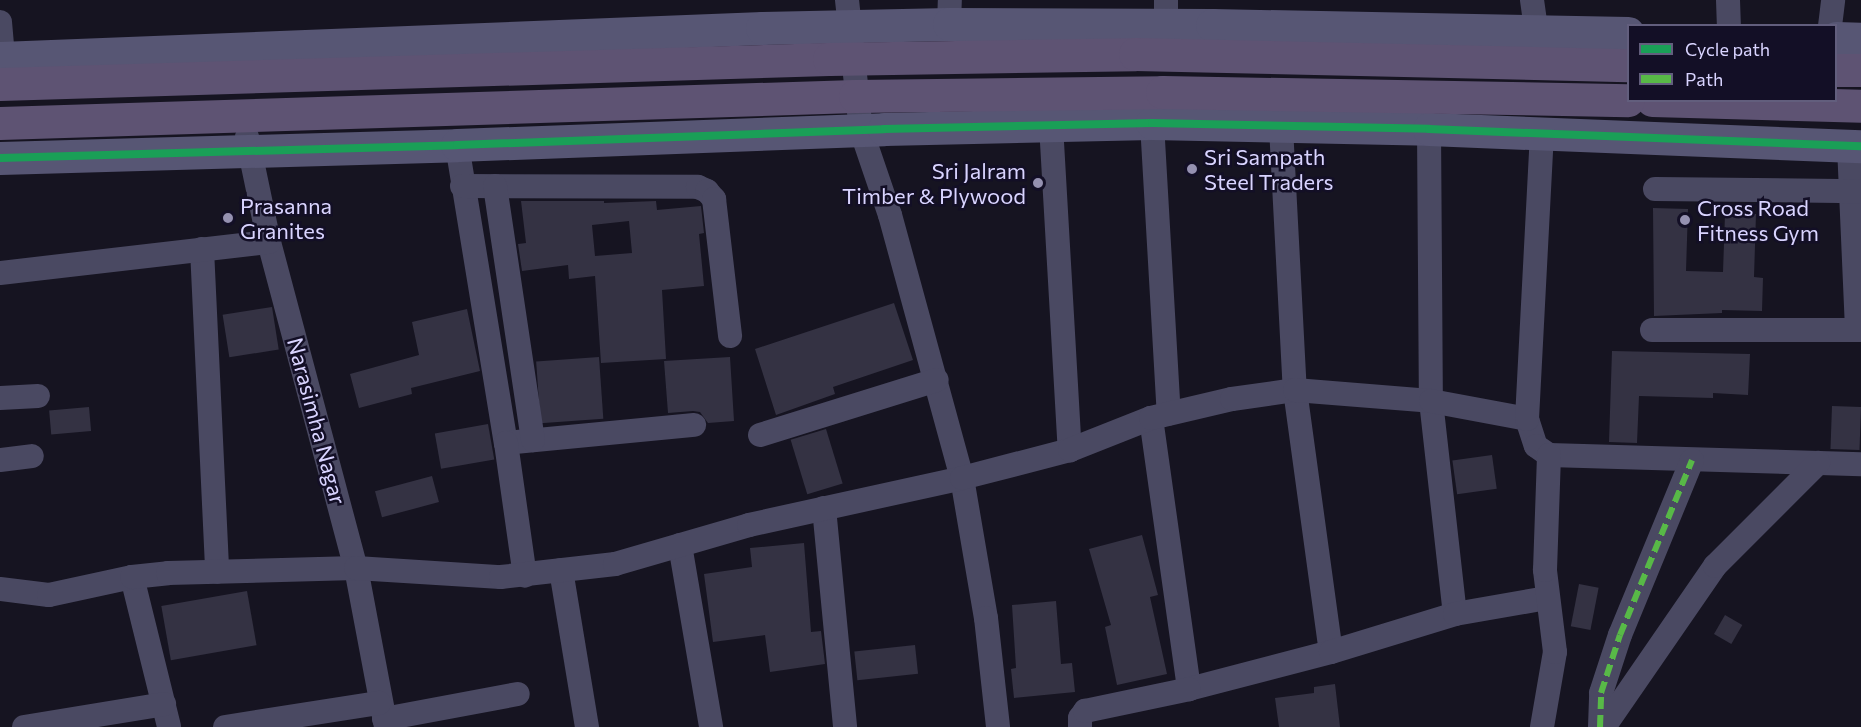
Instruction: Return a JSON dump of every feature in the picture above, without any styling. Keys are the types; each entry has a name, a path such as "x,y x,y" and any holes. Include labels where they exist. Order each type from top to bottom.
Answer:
{"main road":[{"path":"1,67 1135,54 1627,65"},
{"path":"1837,70 1861,70"},
{"path":"0,123 855,96 1162,92 1627,100"},
{"path":"1722,102 1861,106"}],"street":[{"path":"1728,0 1729,24"},
{"path":"1830,24 1833,0"},
{"path":"0,22 1,67 848,13 1166,12 1534,15 1627,33"},
{"path":"848,13 855,96 861,130 890,215 962,478 986,618 998,727"},
{"path":"1837,39 1861,39"},
{"name":"Narasimha Nagar","path":"243,115 269,242 356,568 383,717"},
{"path":"0,158 250,149 457,145 861,130 1152,123 1429,129 1855,146 1859,329 1652,330"},
{"path":"1152,123 1160,416 1189,689"},
{"path":"1051,125 1070,450"},
{"path":"1281,127 1295,390 1331,652"},
{"path":"1429,129 1431,401 1455,614"},
{"path":"1542,135 1527,419 1536,446 1549,455 1861,464"},
{"path":"457,145 506,443 525,576"},
{"path":"462,186 698,187 707,191 714,198 730,336"},
{"path":"495,186 533,440"},
{"path":"1655,189 1856,191"},
{"path":"0,273 269,242"},
{"path":"202,249 217,572"},
{"path":"760,435 937,380"},
{"path":"0,590 49,595 132,577 217,572 356,568 525,576 615,564 749,525 962,478 1070,450 1160,416 1232,399 1295,390 1431,401 1527,419"},
{"path":"0,398 38,396"},
{"path":"506,443 694,425"},
{"path":"1542,727 1556,652 1547,598 1545,538 1549,455"},
{"path":"0,460 32,456"},
{"path":"1602,727 1601,693 1620,635 1692,460"},
{"path":"1602,727 1715,566 1818,463"},
{"path":"824,508 845,727"},
{"path":"680,545 711,727"},
{"path":"561,570 587,727"},
{"path":"24,727 167,716 132,577"},
{"path":"1080,727 1080,718 1085,711 1189,689 1331,652 1455,614 1547,598"},
{"path":"225,727 383,717 518,694"}],"building":[{"path":"521,201 604,201 604,203 656,201 657,210 701,206 704,233 699,234 704,286 662,290 666,359 601,363 595,276 569,279 568,265 522,271 518,244 526,243","holes":["629,221 632,253 595,256 592,225"]},
{"path":"1653,208 1688,209 1686,271 1723,272 1725,214 1756,214 1754,277 1763,278 1762,311 1722,310 1722,313 1654,316"},
{"path":"894,303 913,360 833,387 835,394 776,415 755,349"},
{"path":"272,307 279,349 229,357 223,315"},
{"path":"467,309 480,371 411,388 412,394 359,408 350,374 419,355 412,322"},
{"path":"1612,351 1750,354 1748,395 1713,393 1713,398 1639,396 1637,443 1609,442"},
{"path":"599,357 603,419 540,423 536,361"},
{"path":"730,357 734,421 708,423 700,412 668,413 664,361"},
{"path":"1832,406 1861,407 1859,450 1830,449"},
{"path":"89,407 91,431 51,434 49,410"},
{"path":"488,424 494,459 441,469 435,433"},
{"path":"826,429 843,484 807,494 791,440"},
{"path":"1492,455 1497,489 1457,494 1452,461"},
{"path":"432,476 439,502 382,517 375,491"},
{"path":"1142,535 1158,595 1150,597 1167,674 1117,685 1105,627 1111,625 1089,549"},
{"path":"804,543 811,632 821,631 825,664 770,672 765,635 713,642 704,574 752,567 750,548"},
{"path":"1579,584 1599,588 1590,630 1571,626"},
{"path":"247,591 257,645 171,660 161,606"},
{"path":"1056,601 1061,664 1072,663 1075,692 1014,698 1011,669 1016,668 1012,605"},
{"path":"1725,615 1742,625 1731,644 1714,634"},
{"path":"915,645 918,674 857,680 854,651"},
{"path":"1335,684 1340,727 1279,727 1275,698 1314,693 1314,687"}],"marked path":[{"path":"1600,727 1601,693 1620,635 1692,460"}],"cycle path":[{"path":"0,158 457,145 884,129 1152,123 1429,129 1861,146"}],"place":[{"name":"Sri Sampath Steel Traders","path":"1192,169"},
{"name":"Sri Jalram Timber & Plywood","path":"1038,183"},
{"name":"Prasanna Granites","path":"228,218"},
{"name":"Cross Road Fitness Gym","path":"1685,220"}]}
